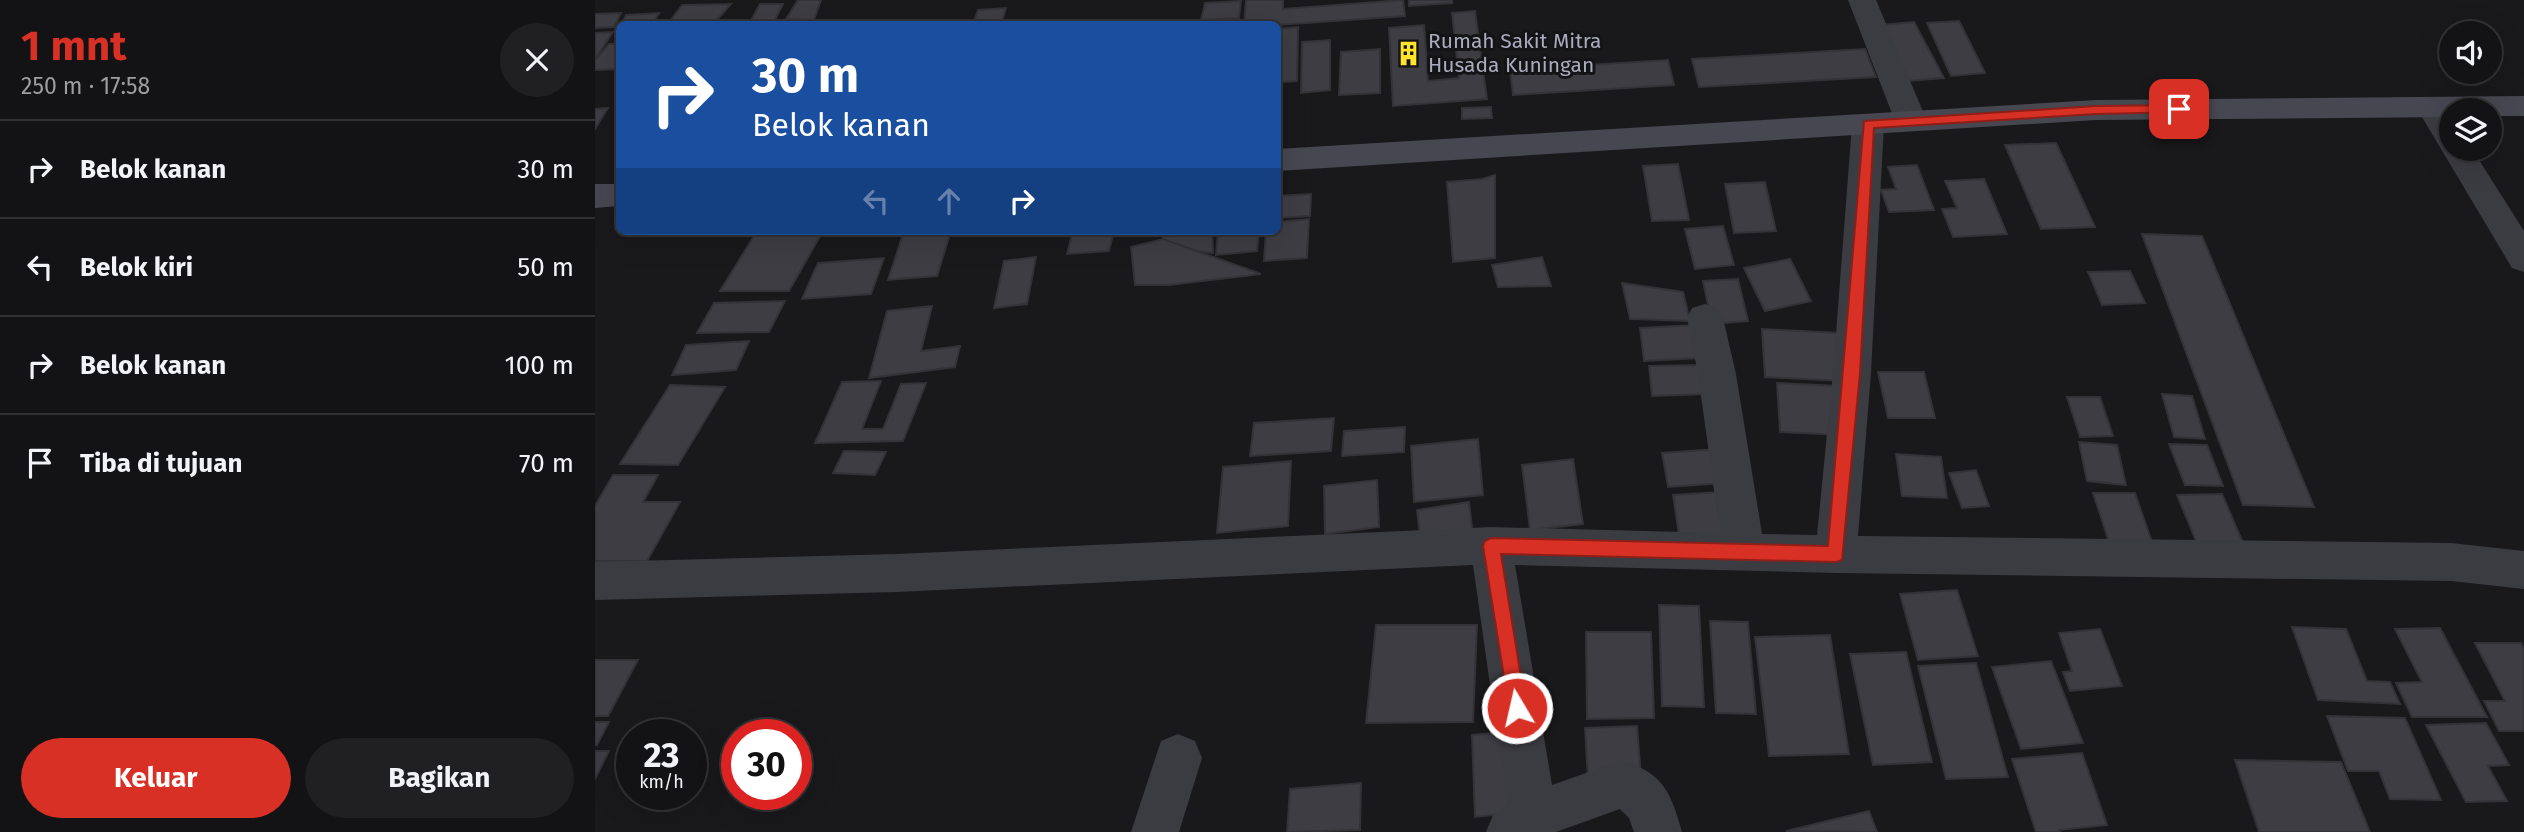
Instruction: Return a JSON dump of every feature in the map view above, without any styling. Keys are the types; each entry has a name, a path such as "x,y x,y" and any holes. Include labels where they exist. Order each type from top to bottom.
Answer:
{"main road":[{"path":"1281,160 2096,110 2524,106"},
{"path":"595,197 616,195"}],"street":[{"path":"1862,0 1911,121"},
{"path":"2431,107 2439,120"},
{"path":"1836,554 1852,373 1868,124"},
{"path":"2463,161 2524,259"},
{"path":"1705,318 1717,374 1744,552"},
{"path":"595,581 897,573 1491,546 1836,554 2451,562 2524,570"},
{"path":"1491,546 1522,824 1620,785 1641,792 1650,805 1658,832"},
{"path":"1155,832 1178,758"}],"building":[{"path":"798,0 821,0 814,20 786,19"},
{"path":"1246,0 1283,0 1283,9 1403,0 1405,16 1281,25 1281,21 1244,21"},
{"path":"1409,0 1452,0 1452,3 1409,6"},
{"path":"1241,1 1239,18 1201,20 1205,3"},
{"path":"731,4 716,21 670,21 682,5"},
{"path":"760,4 783,4 774,21 751,21"},
{"path":"1006,8 1002,21 974,21 978,10"},
{"name":"Rumah Sakit Mitra Husada Kuningan","path":"1475,11 1487,99 1393,106 1389,28 1424,25 1428,81 1459,78 1452,13"},
{"path":"621,13 614,27 595,28 595,14"},
{"path":"659,13 655,21 623,21 626,15"},
{"path":"1959,21 1985,73 1951,76 1927,23"},
{"path":"1914,22 1944,78 1906,81 1879,25"},
{"path":"1298,27 1297,81 1282,82 1282,98 1281,98 1281,29"},
{"path":"613,32 596,58 595,58 595,33"},
{"path":"1330,40 1330,90 1301,93 1302,42"},
{"path":"609,44 616,44 616,69 595,70 595,60"},
{"path":"1380,49 1380,93 1339,95 1341,52"},
{"path":"1865,49 1876,77 1699,87 1692,59"},
{"path":"1668,60 1674,85 1513,95 1510,70"},
{"path":"1491,107 1492,118 1462,119 1462,108"},
{"path":"608,108 595,129 595,109"},
{"path":"2056,143 2095,227 2041,229 2005,145"},
{"path":"1678,164 1689,220 1652,221 1643,166"},
{"path":"1917,165 1934,210 1889,212 1881,190 1896,189 1888,167"},
{"path":"1495,175 1495,258 1453,262 1447,182"},
{"path":"1984,179 2007,234 1953,237 1942,209 1957,208 1945,181"},
{"path":"1765,182 1776,231 1734,233 1725,184"},
{"path":"1311,194 1310,216 1281,218 1281,196"},
{"path":"1309,219 1307,258 1264,261 1266,235 1281,235 1281,222"},
{"path":"1723,226 1734,265 1695,269 1685,229"},
{"path":"2142,234 2202,236 2314,507 2243,505"},
{"path":"755,235 821,235 789,291 720,291"},
{"path":"903,235 950,235 937,276 888,280"},
{"path":"1072,235 1113,235 1109,251 1067,254"},
{"path":"1163,235 1212,235 1213,253 1162,248"},
{"path":"1218,235 1259,235 1257,251 1216,255"},
{"path":"1163,239 1261,274 1169,285 1135,285 1131,247"},
{"path":"1036,257 1027,304 994,308 1004,261"},
{"path":"1542,257 1551,286 1498,287 1492,265"},
{"path":"884,258 871,294 802,299 818,263"},
{"path":"1790,259 1811,301 1765,311 1744,268"},
{"path":"2130,271 2145,303 2102,305 2088,272"},
{"path":"1738,279 1748,321 1712,324 1703,281"},
{"path":"1622,283 1683,292 1690,321 1630,319"},
{"path":"785,301 769,332 697,333 714,303"},
{"path":"932,306 921,351 960,346 955,367 869,378 887,311"},
{"path":"1695,325 1700,358 1644,361 1640,328"},
{"path":"1762,329 1840,333 1845,381 1765,377"},
{"path":"749,341 736,370 672,375 686,345"},
{"path":"1702,365 1707,394 1652,396 1649,366"},
{"path":"1878,372 1924,372 1935,418 1888,418"},
{"path":"881,381 862,429 883,429 901,384 926,383 903,441 815,443 842,382"},
{"path":"1777,383 1838,386 1843,435 1780,432"},
{"path":"670,385 725,387 678,465 620,464"},
{"path":"2162,394 2192,396 2205,439 2174,437"},
{"path":"2067,397 2100,397 2113,436 2080,437"},
{"path":"1334,418 1331,451 1250,456 1254,423"},
{"path":"1405,427 1404,452 1342,456 1344,431"},
{"path":"1478,439 1483,495 1414,502 1411,446"},
{"path":"2079,442 2117,445 2126,485 2087,481"},
{"path":"2169,444 2207,445 2223,486 2185,485"},
{"path":"1717,449 1724,483 1668,487 1662,453"},
{"path":"844,451 886,452 875,475 833,473"},
{"path":"1896,454 1941,457 1947,498 1902,496"},
{"path":"1573,459 1583,524 1530,530 1522,465"},
{"path":"1291,461 1288,526 1217,533 1223,467"},
{"path":"1976,470 1989,506 1962,508 1949,473"},
{"path":"613,475 658,475 643,502 680,502 647,561 595,561 595,506"},
{"path":"1377,480 1379,527 1325,534 1324,486"},
{"path":"1719,492 1727,539 1680,542 1673,495"},
{"path":"2093,493 2135,493 2154,548 2111,548"},
{"path":"2222,494 2247,552 2201,553 2177,495"},
{"path":"1469,502 1473,535 1421,543 1417,510"},
{"path":"1957,590 1978,656 1918,660 1900,594"},
{"path":"1659,605 1699,606 1704,707 1662,706"},
{"path":"1710,621 1748,622 1756,714 1716,713"},
{"path":"1376,625 1477,625 1473,722 1366,723"},
{"path":"2292,627 2346,629 2367,681 2390,682 2400,704 2318,700"},
{"path":"2440,628 2487,717 2412,717 2396,683 2422,682 2395,629"},
{"path":"2100,629 2122,686 2070,691 2063,672 2072,671 2059,633"},
{"path":"1586,632 1651,632 1654,718 1587,719"},
{"path":"1830,635 1849,754 1769,756 1755,637"},
{"path":"2475,643 2521,643 2524,649 2524,731 2499,731 2484,701 2505,701"},
{"path":"1906,652 1932,762 1873,765 1850,654"},
{"path":"595,660 638,660 608,716 595,716"},
{"path":"2051,661 2083,743 2021,749 1992,667"},
{"path":"1976,663 2008,777 1946,779 1918,666"},
{"path":"2327,716 2405,718 2441,800 2390,799 2379,771 2348,771"},
{"path":"595,722 609,722 597,745 595,745"},
{"path":"2486,723 2509,765 2488,766 2507,801 2466,802 2426,725"},
{"path":"1637,726 1641,777 1588,779 1585,728"},
{"path":"1515,731 1520,812 1475,817 1472,735"},
{"path":"595,751 609,751 595,779"},
{"path":"2082,753 2107,825 2059,830 2060,832 2036,832 2012,759"},
{"path":"2235,760 2341,762 2370,832 2259,832"},
{"path":"1361,783 1360,830 1287,832 1290,789"},
{"path":"1869,811 1877,832 1786,831"}],"place":[{"name":"Rumah Sakit Mitra Husada Kuningan","path":"1408,53"}],"route":[{"path":"1517,708 1491,546 1836,554 1852,373 1868,124 2096,110 2179,109"}]}
